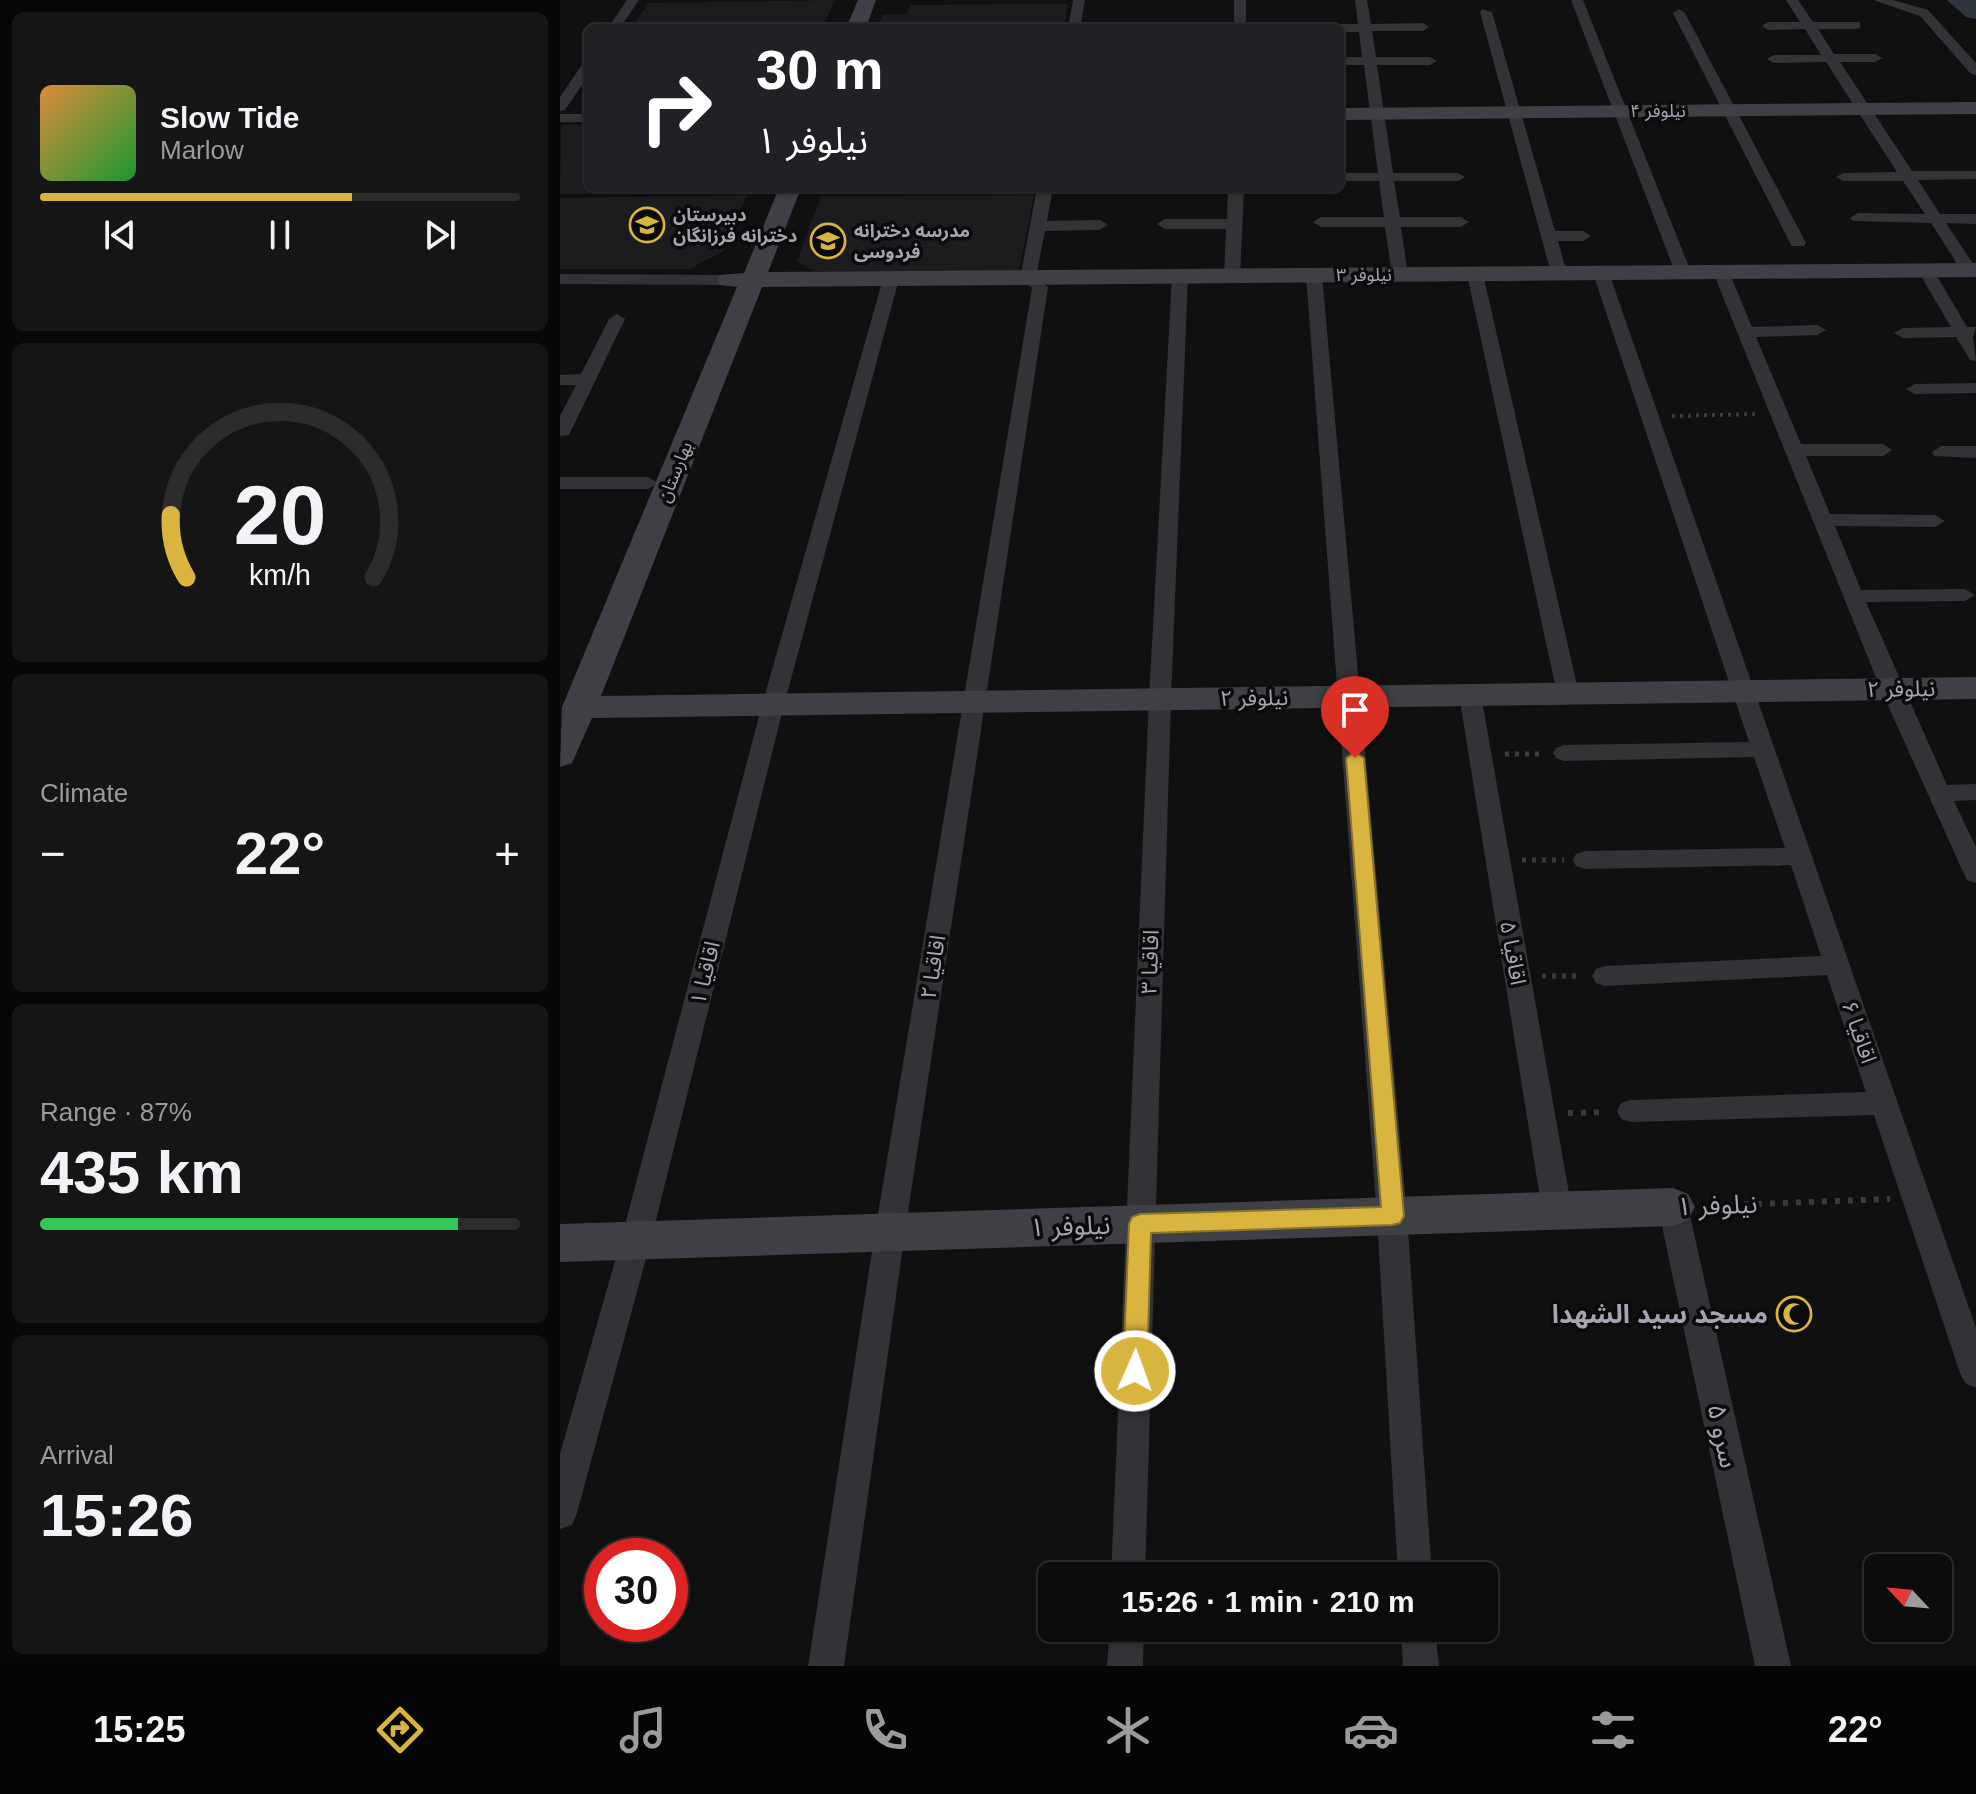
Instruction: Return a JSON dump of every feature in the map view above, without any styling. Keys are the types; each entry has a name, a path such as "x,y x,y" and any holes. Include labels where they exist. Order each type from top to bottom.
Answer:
{"street":[{"path":"617,24 633,0"},
{"path":"838,24 847,0"},
{"path":"858,24 867,0"},
{"path":"1075,24 1079,0"},
{"path":"1240,0 1240,24"},
{"path":"1361,0 1400,275"},
{"path":"1577,0 1683,272"},
{"path":"1792,0 1972,270"},
{"path":"1879,0 1924,13 1963,35"},
{"path":"1486,12 1559,273"},
{"path":"1924,13 1976,71"},
{"path":"1678,18 1798,243"},
{"path":"1768,26 1855,25"},
{"path":"1344,28 1423,27"},
{"path":"1774,59 1875,58"},
{"path":"1344,61 1430,61"},
{"path":"560,107 584,72"},
{"name":"نیلوفر ۴","path":"1344,114 1976,108"},
{"path":"560,118 584,118"},
{"path":"1843,177 1976,175"},
{"path":"1344,177 1458,177"},
{"name":"بهارستان","path":"570,704 741,280 769,192"},
{"name":"بهارستان","path":"560,755 570,704 648,483 741,280 788,192"},
{"path":"1028,278 1044,192"},
{"path":"1232,276 1236,192"},
{"path":"1858,218 1976,219"},
{"path":"1321,222 1461,222"},
{"path":"1165,224 1235,224"},
{"path":"1038,226 1100,225"},
{"path":"1551,236 1583,236"},
{"name":"نیلوفر ۳","path":"741,280 1972,270"},
{"path":"1926,271 1969,332 1976,356"},
{"path":"1721,272 1892,690 1976,874"},
{"name":"اقاقیا ۶","path":"1601,273 1976,1373"},
{"path":"1475,274 1568,694"},
{"path":"1314,275 1392,1216 1414,1562"},
{"name":"اقاقیا ۳","path":"1128,1562 1160,699 1180,276"},
{"name":"اقاقیا ۲","path":"826,1666 890,1232 1040,287 1028,278"},
{"path":"560,279 741,280"},
{"name":"اقاقیا ۱","path":"560,1513 636,1240 773,705 891,279"},
{"path":"562,431 617,319"},
{"path":"1745,332 1817,330"},
{"path":"1903,333 1969,332"},
{"path":"560,380 587,379"},
{"path":"1915,389 1976,388"},
{"path":"1794,450 1883,450"},
{"path":"1941,452 1976,452"},
{"path":"560,483 648,483"},
{"path":"1822,520 1935,521"},
{"path":"1854,596 1965,595"},
{"name":"نیلوفر ۲","path":"570,704 773,705 1976,688"},
{"name":"اقاقیا ۵","path":"1470,695 1557,1210"},
{"path":"1564,753 1762,749"},
{"path":"1939,793 1976,792"},
{"path":"1585,860 1799,856"},
{"path":"1605,976 1836,965"},
{"path":"1631,1111 1883,1103"},
{"name":"نیلوفر ۱","path":"560,1243 1673,1207"},
{"name":"سرو ۵","path":"1673,1207 1773,1666"},
{"path":"1125,1666 1126,1642"},
{"path":"1419,1642 1421,1666"}],"path":[{"path":"1650,417 1779,414"},
{"path":"1480,754 1564,753"},
{"path":"1497,860 1585,860"},
{"path":"1517,977 1605,976"},
{"path":"1540,1114 1631,1111"},
{"name":"نیلوفر ۱","path":"1673,1207 1915,1198"}],"shaded area":[{"path":"835,0 824,24 634,24 649,3"},
{"path":"1068,4 1065,24 880,24 883,15 907,14 910,5"},
{"path":"561,125 584,125 584,192 750,192 750,193 560,194"},
{"name":"دبیرستان دخترانه فرزانگان","path":"747,195 722,252 689,269 560,269 560,198"},
{"path":"1034,195 1019,272 813,271 797,261 821,196"}],"waterway":[{"path":"1961,0 1976,11"}],"place":[{"name":"دبیرستان دخترانه فرزانگان","path":"647,225"},
{"name":"مدرسه دخترانه فردوسی","path":"828,241"},
{"name":"مسجد سید الشهدا","path":"1794,1314"}],"route":[{"path":"1135,1371 1140,1224 1392,1216 1355,758"}]}
